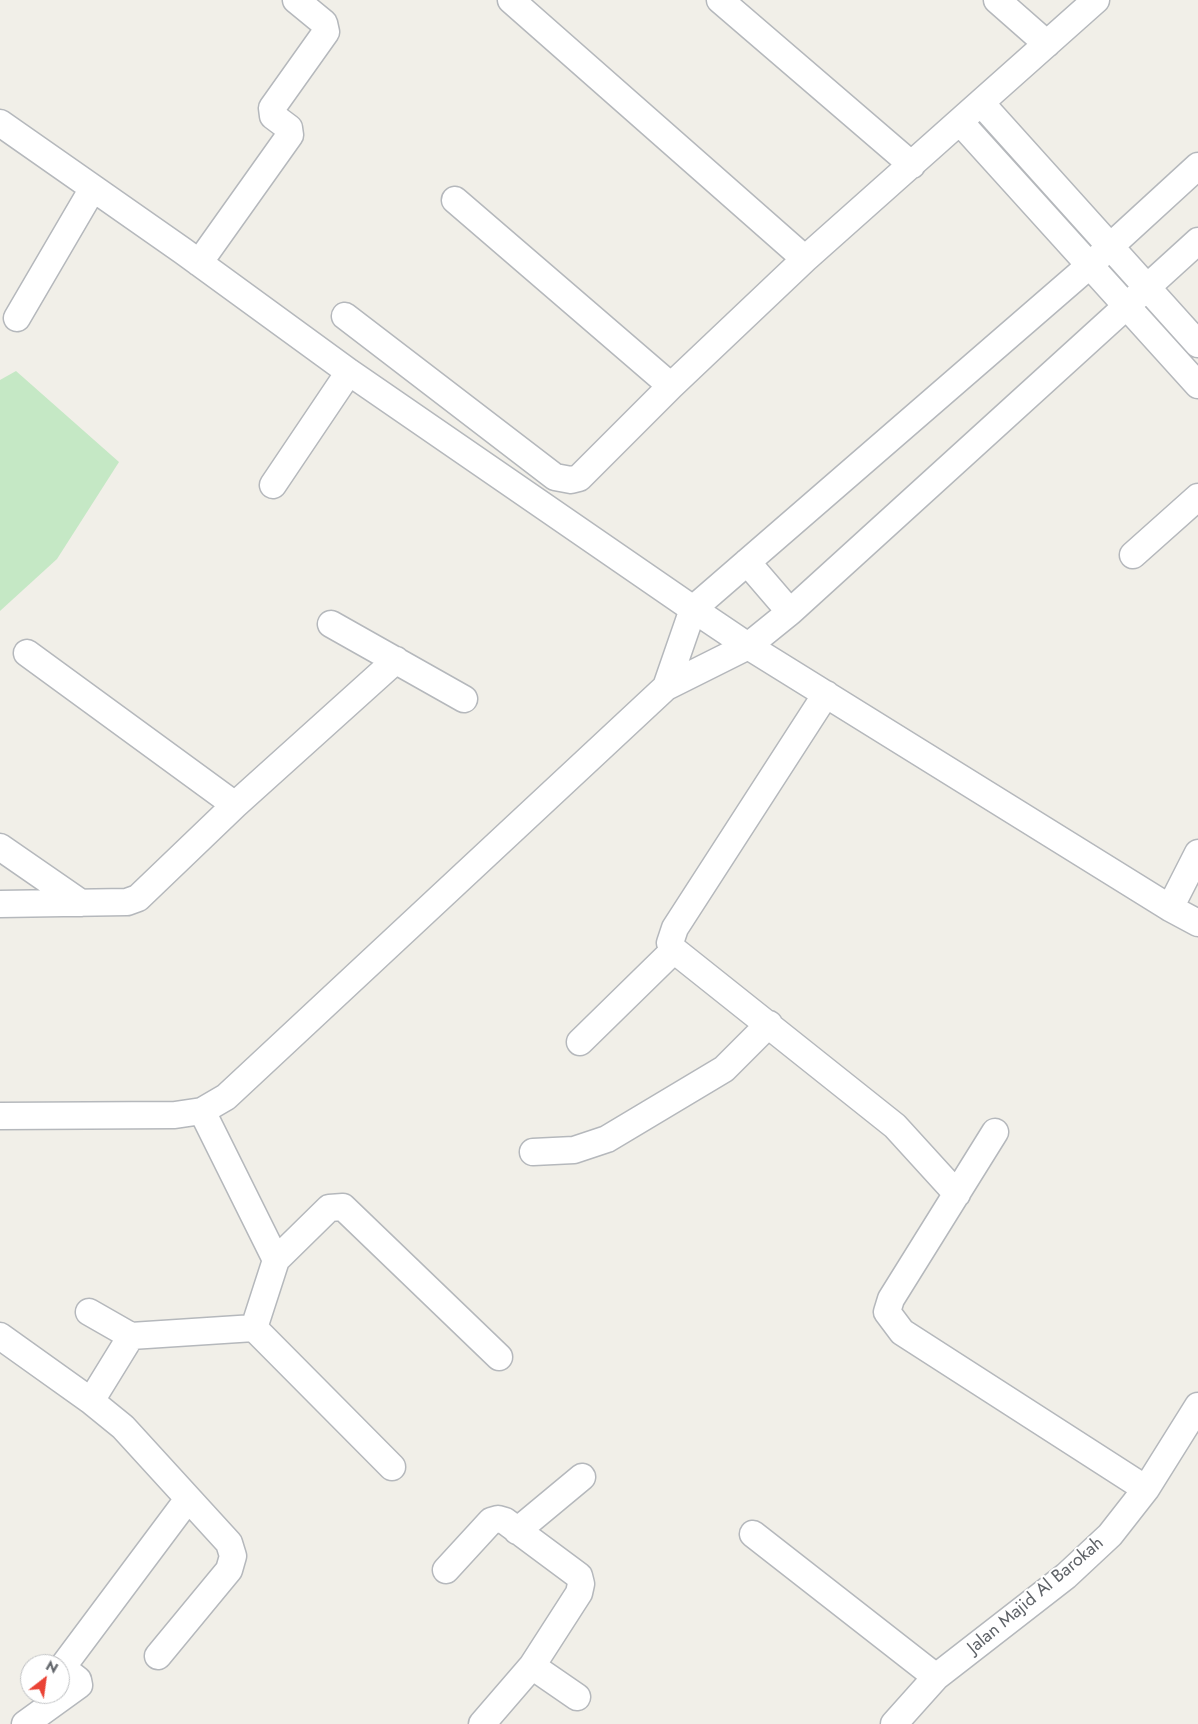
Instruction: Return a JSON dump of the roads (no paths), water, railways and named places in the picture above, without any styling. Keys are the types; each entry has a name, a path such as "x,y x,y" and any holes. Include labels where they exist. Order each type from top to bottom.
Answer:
{"street":[{"path":"199,263 290,135 289,128 273,116 272,108 326,32 324,23 296,0"},
{"path":"511,0 805,259"},
{"path":"720,0 912,165"},
{"path":"997,0 1048,44"},
{"path":"345,316 555,477 563,480 579,478 671,386 805,259 1096,0"},
{"path":"981,103 1108,247 1198,344"},
{"path":"0,122 349,372 748,646 1170,908 1198,923"},
{"path":"960,122 1127,304 1198,385"},
{"path":"666,687 693,609 1090,265 1198,166"},
{"path":"17,318 93,188"},
{"path":"455,200 671,386"},
{"path":"0,1116 175,1115 202,1111 226,1097 666,687 748,646 790,612 1198,241"},
{"path":"273,485 349,372"},
{"path":"1133,555 1196,502"},
{"path":"747,562 790,612"},
{"path":"331,624 464,699"},
{"path":"27,653 235,805"},
{"path":"0,904 127,902 138,898 235,805 396,660"},
{"path":"826,694 675,928 670,943 674,950 895,1126 957,1194"},
{"path":"0,847 81,903"},
{"path":"1170,908 1198,853"},
{"path":"580,1042 674,950"},
{"path":"533,1152 574,1150 607,1139 724,1069 769,1024"},
{"path":"202,1111 276,1260"},
{"path":"995,1132 891,1299 887,1312 902,1332 1146,1489"},
{"path":"254,1328 276,1260 329,1208 343,1207 499,1357"},
{"path":"89,1312 130,1336 254,1328 392,1467"},
{"path":"0,1336 91,1401 123,1427 229,1543 233,1556 229,1570 158,1656"},
{"path":"91,1401 130,1336"},
{"name":"Jalan Majid Al Barokah","path":"894,1724 936,1677 1066,1576 1110,1535 1146,1489 1194,1420"},
{"path":"517,1531 582,1477"},
{"path":"25,1724 79,1685 78,1680 64,1669 64,1665 188,1499"},
{"path":"446,1570 491,1521 498,1519 505,1521 579,1576 581,1584 579,1593 532,1666 482,1724"},
{"path":"753,1534 936,1677"},
{"path":"532,1666 577,1697"}]}
